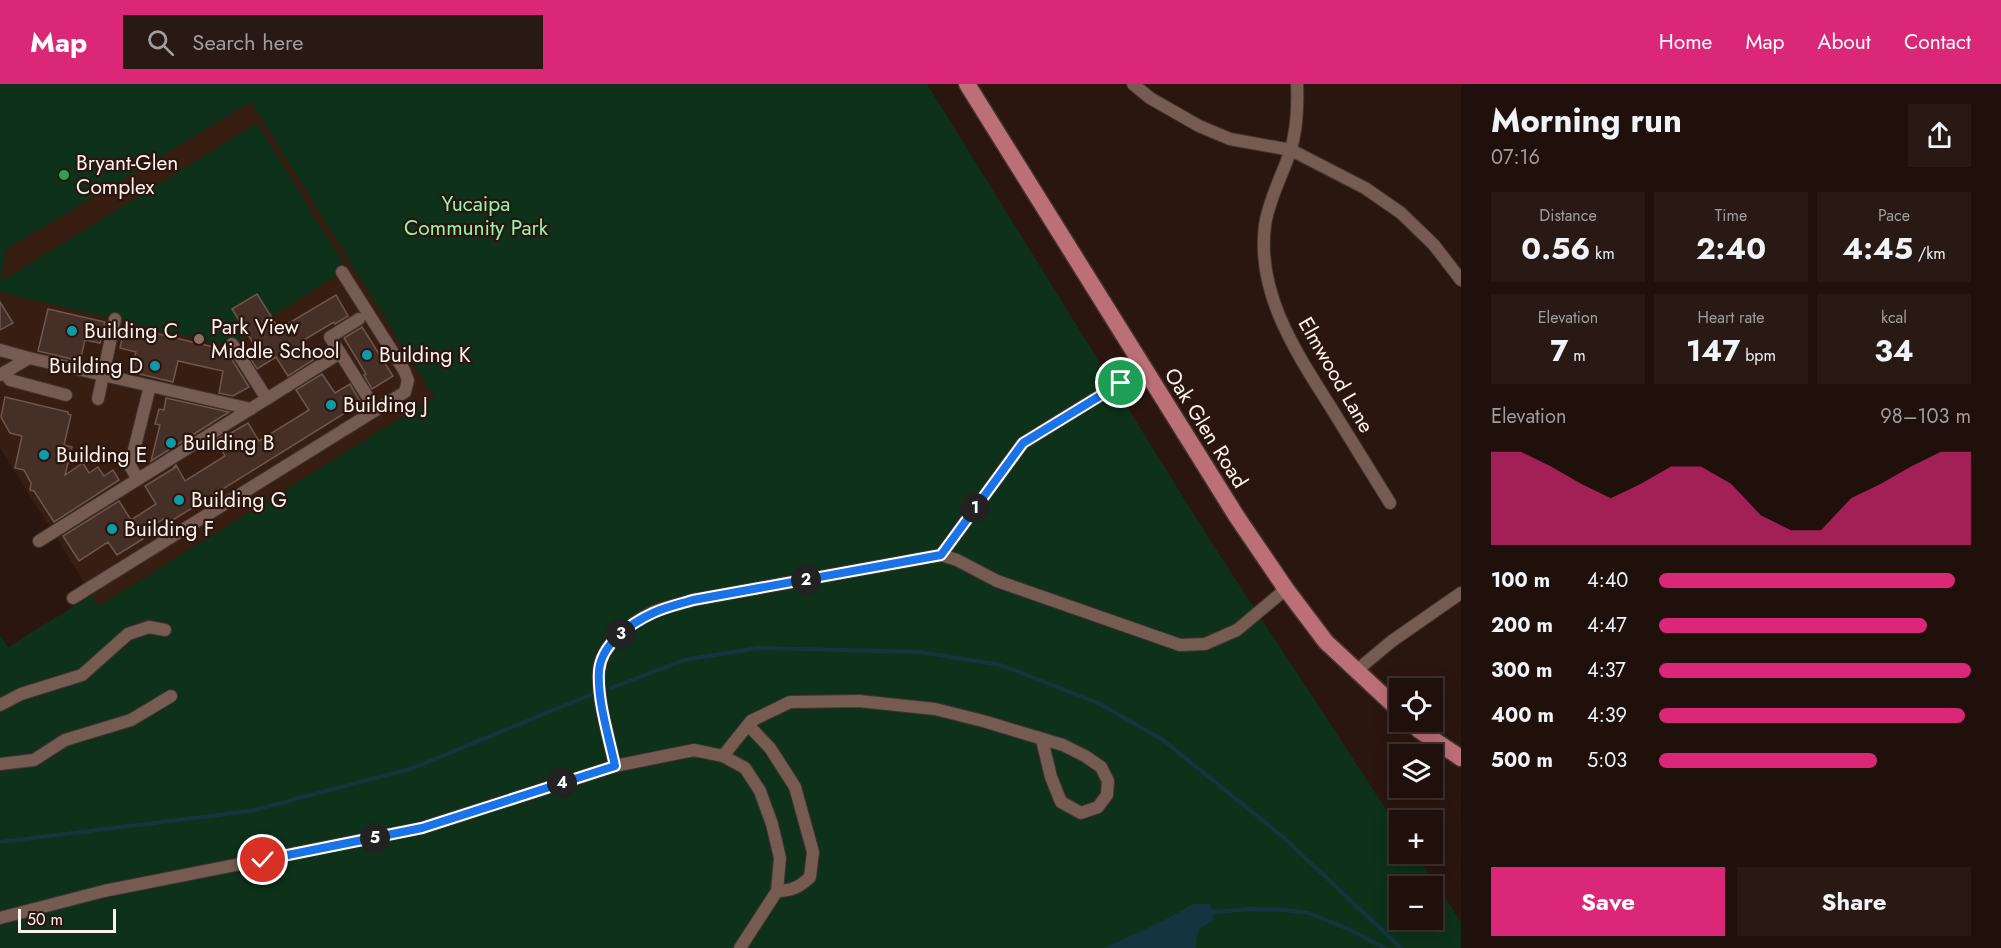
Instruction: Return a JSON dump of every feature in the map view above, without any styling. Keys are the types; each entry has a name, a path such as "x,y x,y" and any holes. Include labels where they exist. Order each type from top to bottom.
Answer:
{"main road":[{"name":"Oak Glen Road","path":"967,84 1236,517 1286,590 1326,642 1389,701"},
{"path":"1422,732 1461,758"}],"street":[{"path":"1132,84 1150,98 1199,126 1230,139 1291,150 1365,188 1401,213 1434,245 1461,280"},
{"name":"Elmwood Lane","path":"1297,84 1298,107 1291,150 1273,193 1265,226 1268,276 1275,305 1288,339 1390,503"},
{"path":"73,598 405,392 408,380 404,370 342,272"},
{"path":"98,399 115,319"},
{"path":"359,319 330,337 369,399"},
{"path":"232,344 267,399"},
{"path":"0,351 251,409"},
{"path":"39,541 340,353"},
{"path":"29,358 3,374 10,380 66,395"},
{"path":"941,555 1023,443 1143,369"},
{"path":"138,479 130,466 150,386"},
{"path":"615,766 600,695 599,669 607,648 627,629 654,612 693,600 941,555 957,560 997,581 1180,645 1205,644 1237,630 1286,590"},
{"path":"1356,671 1392,641 1461,593"},
{"path":"0,705 21,694 82,675 128,634 149,627 165,630"},
{"path":"0,764 34,760 65,740 131,720 171,696"},
{"path":"723,756 751,721 790,702 859,701 935,709 983,721 1062,746 1085,756 1101,767 1108,781 1107,795 1098,807 1081,813 1061,802 1051,777 1042,740"},
{"path":"748,725 770,748 795,787 813,852 810,877 800,886 786,891 777,891"},
{"path":"0,918 104,891 422,828 615,766 694,750 723,756 745,768 760,791 772,824 780,858 777,891 740,948"}],"shaded area":[{"name":"Park View Middle School","path":"251,101 434,397 99,606 0,448 0,281 7,249"}],"green space":[{"name":"Yucaipa Community Park","path":"0,84 927,84 1206,534 1389,814 1389,864 1423,864 1431,876 1389,876 1389,930 1443,930 1443,895 1461,922 1461,948 0,948 0,635 8,647 92,595 99,606 434,397 251,102 7,249 1,279 5,279 257,123 347,269 271,317 257,294 232,309 247,334 229,346 0,292"}],"water":[{"path":"1193,904 1210,904 1214,912 1213,921 1199,929 1196,948 1104,948 1165,920"}],"building":[{"path":"257,294 279,329 336,295 348,316 302,341 313,360 288,376 276,357 257,369 246,351 255,346 232,309"},
{"path":"0,302 13,323 0,330"},
{"name":"Building C","path":"48,309 105,322 100,343 85,340 80,361 38,351"},
{"name":"Building D","path":"125,326 226,350 249,387 233,396 219,393 223,371 178,361 173,382 131,372 136,352 120,348"},
{"name":"Building K","path":"362,327 393,376 372,389 364,375 366,374 344,338"},
{"path":"322,374 335,393 350,384 361,403 168,523 165,518 139,534 143,539 117,555 108,542 79,561 63,536 119,501 131,520 156,504 145,486 176,465 185,481 225,456 216,440 248,423 259,441 309,410 296,390"},
{"name":"Building E","path":"5,397 68,412 71,415 64,445 72,447 65,475 83,463 89,473 98,467 104,476 113,470 119,480 54,522 34,491 30,490 31,483 24,470 15,468 22,436 10,433 1,417"},
{"name":"Building B","path":"166,398 229,412 151,461 160,425 155,424 159,409 164,410"}],"waterway":[{"path":"611,688 684,660 758,648 920,652 1001,665 1098,703 1163,740 1283,837 1401,948"},
{"path":"0,842 250,811 413,768 590,695"},
{"path":"1214,912 1253,909 1309,913 1385,948"}],"place":[{"name":"Bryant-Glen Complex","path":"64,175"},
{"name":"Building C","path":"72,331"},
{"name":"Park View Middle School","path":"199,339"},
{"name":"Building K","path":"367,355"},
{"name":"Building D","path":"155,366"},
{"name":"Building J","path":"331,405"},
{"name":"Building B","path":"171,443"},
{"name":"Building E","path":"44,455"},
{"name":"Building G","path":"179,500"},
{"name":"Building F","path":"112,529"}],"route":[{"path":"263,860 422,828 615,766 600,695 599,669 607,648 627,629 654,612 693,600 941,555 1023,443 1121,383"}]}
